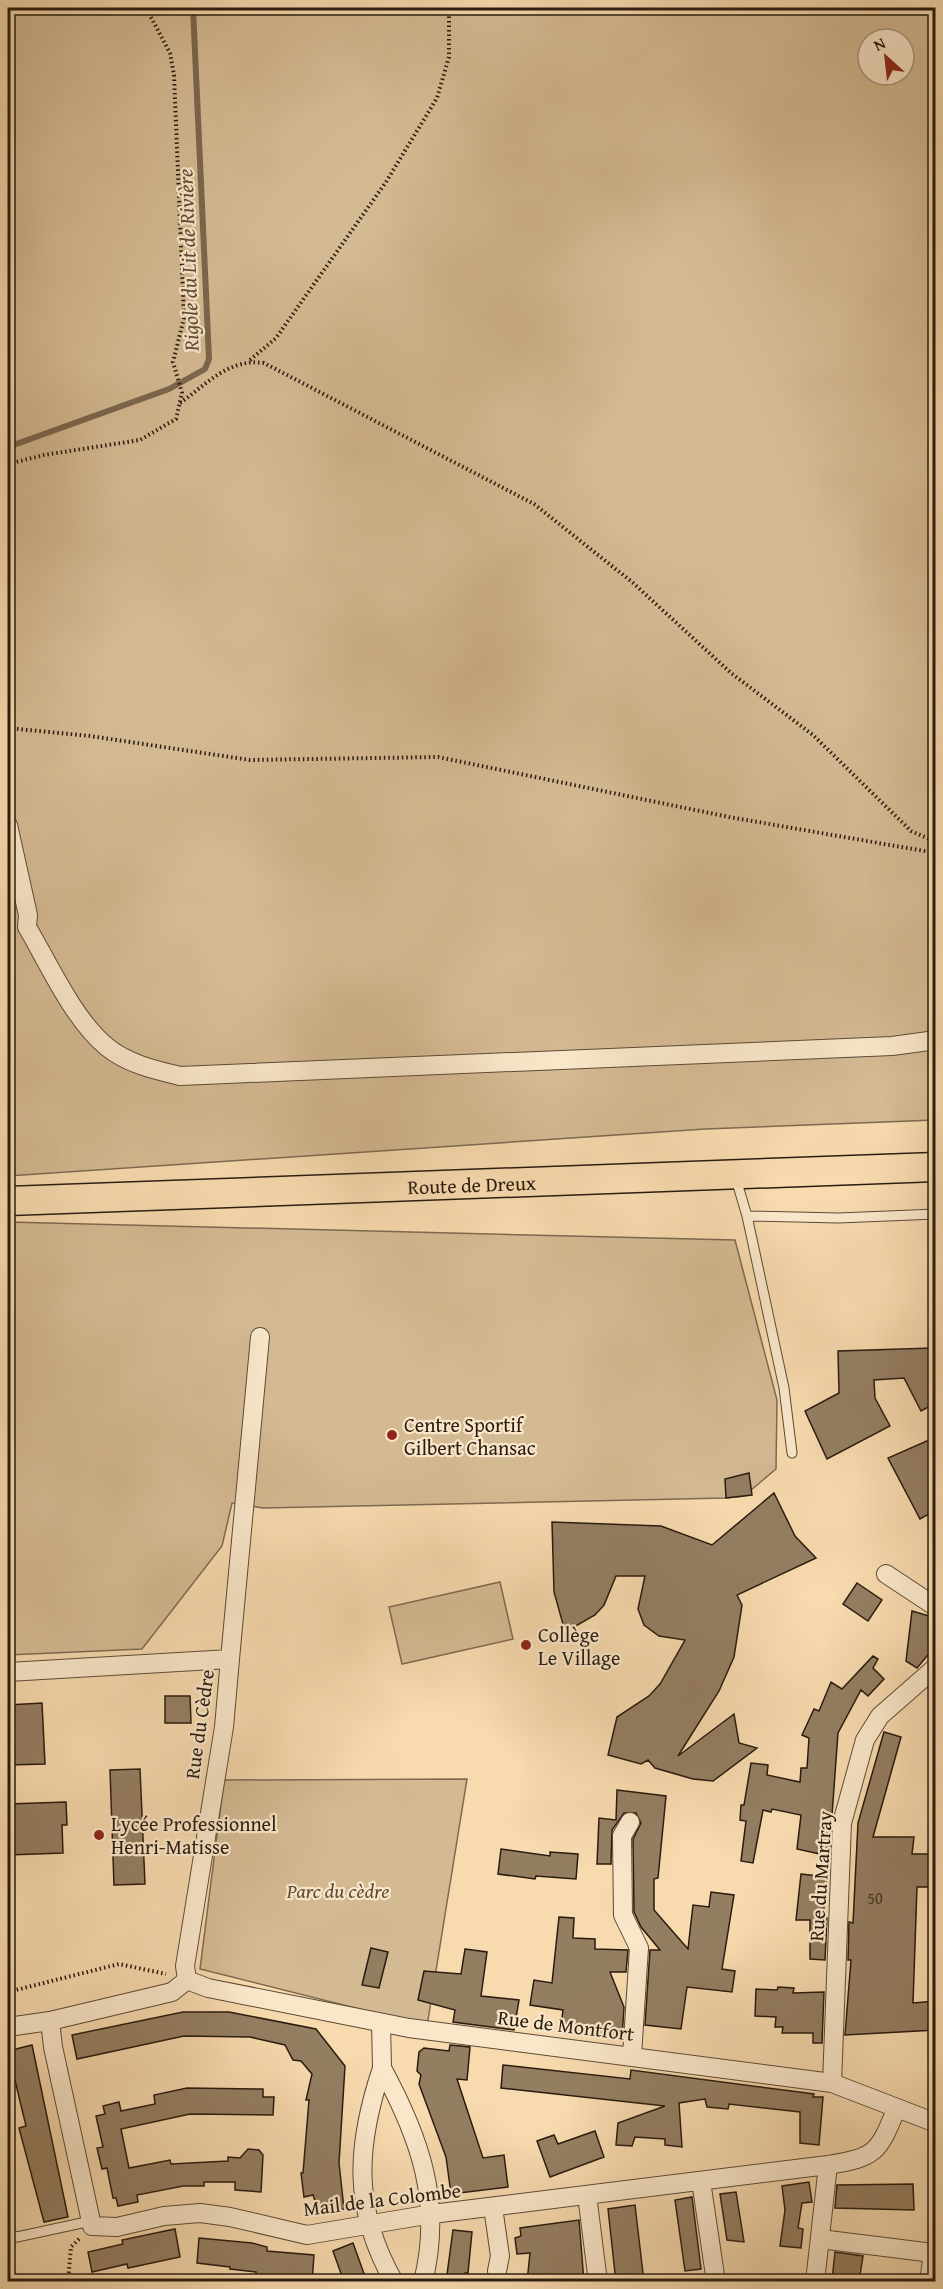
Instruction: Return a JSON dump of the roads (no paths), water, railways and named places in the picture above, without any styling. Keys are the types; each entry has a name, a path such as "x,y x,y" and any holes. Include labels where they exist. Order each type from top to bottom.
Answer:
{"main road":[{"name":"Route de Dreux","path":"8,1201 936,1167"}],"street":[{"path":"8,825 28,915 27,927 86,1025 108,1048 153,1070 180,1076 892,1046 936,1040"},
{"path":"230,1659 260,1337"},
{"path":"886,1574 936,1607"},
{"name":"Rue du Cèdre","path":"8,1672 230,1659 224,1727 185,1966 187,1980"},
{"name":"Rue du Martray","path":"832,2083 843,1823 865,1740 880,1716 936,1667"},
{"path":"630,1822 622,1836 623,1915 639,1948 632,2056"},
{"path":"8,2027 50,2021 172,1992 187,1980"},
{"name":"Rue de Montfort","path":"187,1980 208,1988 381,2023 832,2083 896,2110 936,2123"},
{"path":"50,2021 52,2047 92,2224"},
{"path":"381,2023 382,2068 370,2103 362,2144 363,2181 370,2225 381,2258 394,2282"},
{"path":"382,2068 402,2104 420,2151 432,2214 428,2261 423,2282"},
{"name":"Mail de la Colombe","path":"92,2224 117,2227 164,2216 200,2213 230,2217 308,2235 432,2214 828,2165 870,2155 885,2137 896,2110"},
{"path":"815,2282 828,2165"},
{"path":"701,2181 716,2282"},
{"path":"587,2195 598,2282"},
{"path":"493,2207 500,2256 497,2271"},
{"path":"820,2239 933,2253 929,2282"}],"lane":[{"path":"734,1174 747,1216 784,1388 792,1453"},
{"path":"747,1216 839,1218 936,1214"},
{"path":"8,2234 17,2237 92,2224"}],"waterway":[{"name":"Rigole du Lit de Rivière","path":"8,447 169,389 205,369 209,359 193,8"}],"place":[{"name":"Centre Sportif Gilbert Chansac","path":"392,1435"},
{"name":"Collège Le Village","path":"526,1645"},
{"name":"Lycée Professionnel Henri-Matisse","path":"99,1835"}],"park label":[{"name":"Parc du cèdre","path":"338,1890"}]}
